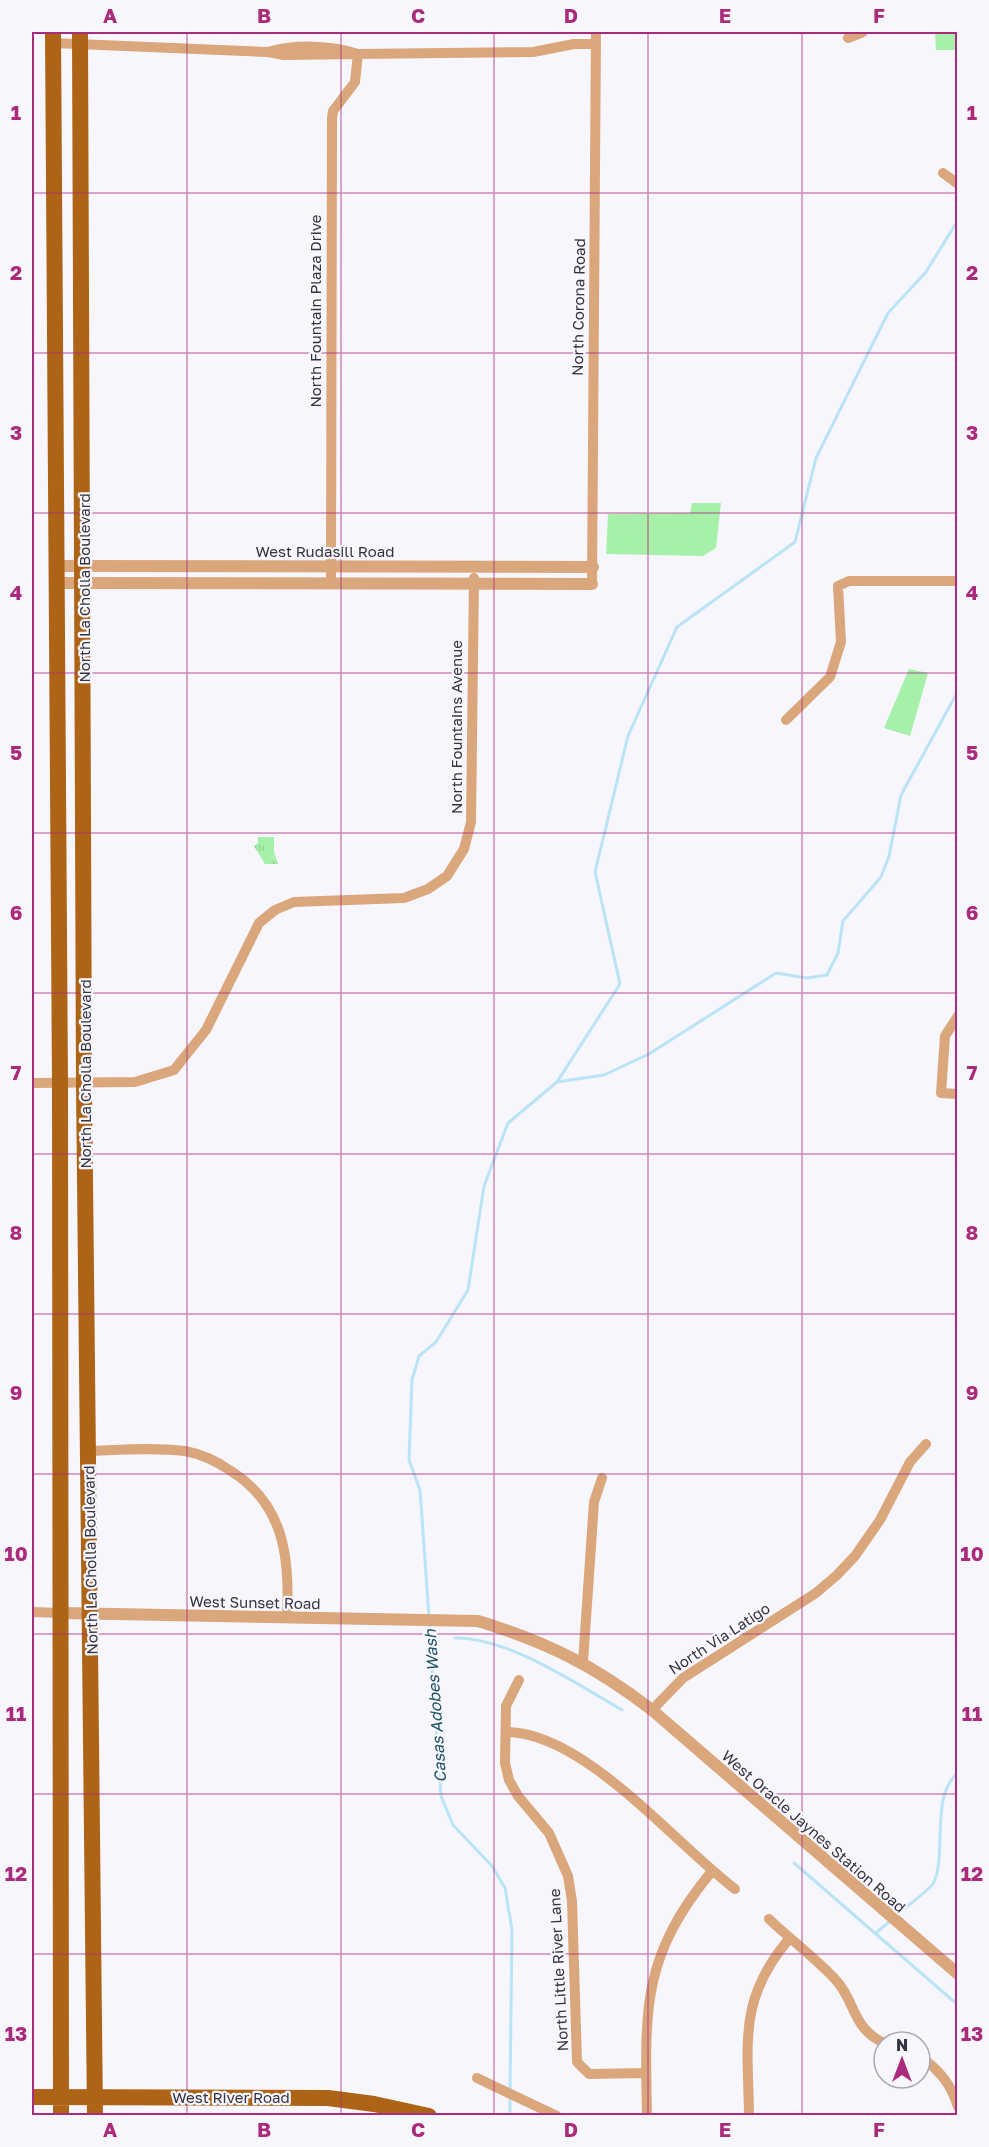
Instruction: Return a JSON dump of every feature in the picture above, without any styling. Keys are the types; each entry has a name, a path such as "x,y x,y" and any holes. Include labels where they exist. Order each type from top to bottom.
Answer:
{"main road":[{"name":"North La Cholla Boulevard","path":"53,37 60,1084 61,2115"},
{"name":"North La Cholla Boulevard","path":"80,38 84,574 84,1085 95,2115"},
{"name":"West River Road","path":"32,2097 328,2098 429,2115"}],"street":[{"name":"North Corona Road","path":"592,584 596,32"},
{"path":"848,38 863,32"},
{"path":"53,37 284,55 533,52 563,45 596,44"},
{"name":"North Fountain Plaza Drive","path":"331,572 332,118 333,111 355,82 358,54"},
{"path":"943,173 957,184"},
{"name":"West Rudasill Road","path":"57,574 593,567"},
{"name":"West Rudasill Road","path":"84,574 592,584"},
{"name":"North Fountains Avenue","path":"84,1085 135,1082 174,1070 206,1030 259,923 275,910 294,902 404,898 428,889 447,876 464,849 471,822 474,581"},
{"path":"786,720 830,677 841,642 838,586 849,581 957,581"},
{"path":"957,1016 945,1036 941,1093 957,1094"},
{"path":"32,1083 84,1085"},
{"name":"North Via Latigo","path":"652,1710 683,1678 816,1593 837,1575 855,1556 880,1520 910,1462 926,1444"},
{"path":"88,1451 186,1451 218,1463 250,1483 272,1511 284,1546 289,1584 287,1618"},
{"path":"602,1478 594,1502 583,1662 618,1684 652,1710"},
{"name":"West Sunset Road","path":"32,1612 478,1621 525,1635 583,1662"},
{"name":"North Little River Lane","path":"519,1680 506,1706 505,1763 509,1780 518,1796 549,1833 568,1876 572,1901 576,2056 580,2072 589,2074 646,2073"},
{"name":"West Oracle Jaynes Station Road","path":"652,1710 957,1974"},
{"path":"506,1732 532,1735 577,1756 607,1777 712,1872 735,1888"},
{"path":"647,2115 647,2007 661,1952 679,1916 712,1872"},
{"path":"769,1919 836,1980 861,2026 872,2037"},
{"path":"748,2115 748,2025 752,2003 766,1969 789,1939"},
{"path":"932,2068 945,2079 953,2092 957,2107"},
{"path":"477,2078 518,2095 556,2115"}],"green space":[{"path":"935,32 957,32 957,50 936,50"},
{"path":"692,503 721,503 716,548 703,556 606,554 608,514 690,513"},
{"path":"909,669 928,673 910,736 884,728"},
{"path":"258,837 274,837 274,852 278,864 265,864 254,846 258,843"}],"waterway":[{"path":"557,1082 620,984 595,872 628,736 677,627 795,542 816,458 888,313 926,272 958,220"},
{"path":"429,1617 420,1490 409,1460 412,1380 419,1356 436,1342 468,1290 484,1186 508,1123 557,1082 604,1075 649,1054 776,973 807,978 827,975 838,953 843,921 881,877 889,856 901,795 958,691"},
{"name":"Casas Adobes Wash","path":"429,1624 441,1796 453,1825 492,1866 505,1888 512,1930 510,2090"},
{"path":"455,1638 476,1640 519,1653 622,1710"},
{"path":"895,1916 934,1882 938,1870 944,1795 949,1783 958,1773"},
{"path":"794,1863 958,2005"},
{"path":"876,1933 890,1921"},
{"name":"Casas Adobes Wash","path":"510,2096 510,2116"}]}
